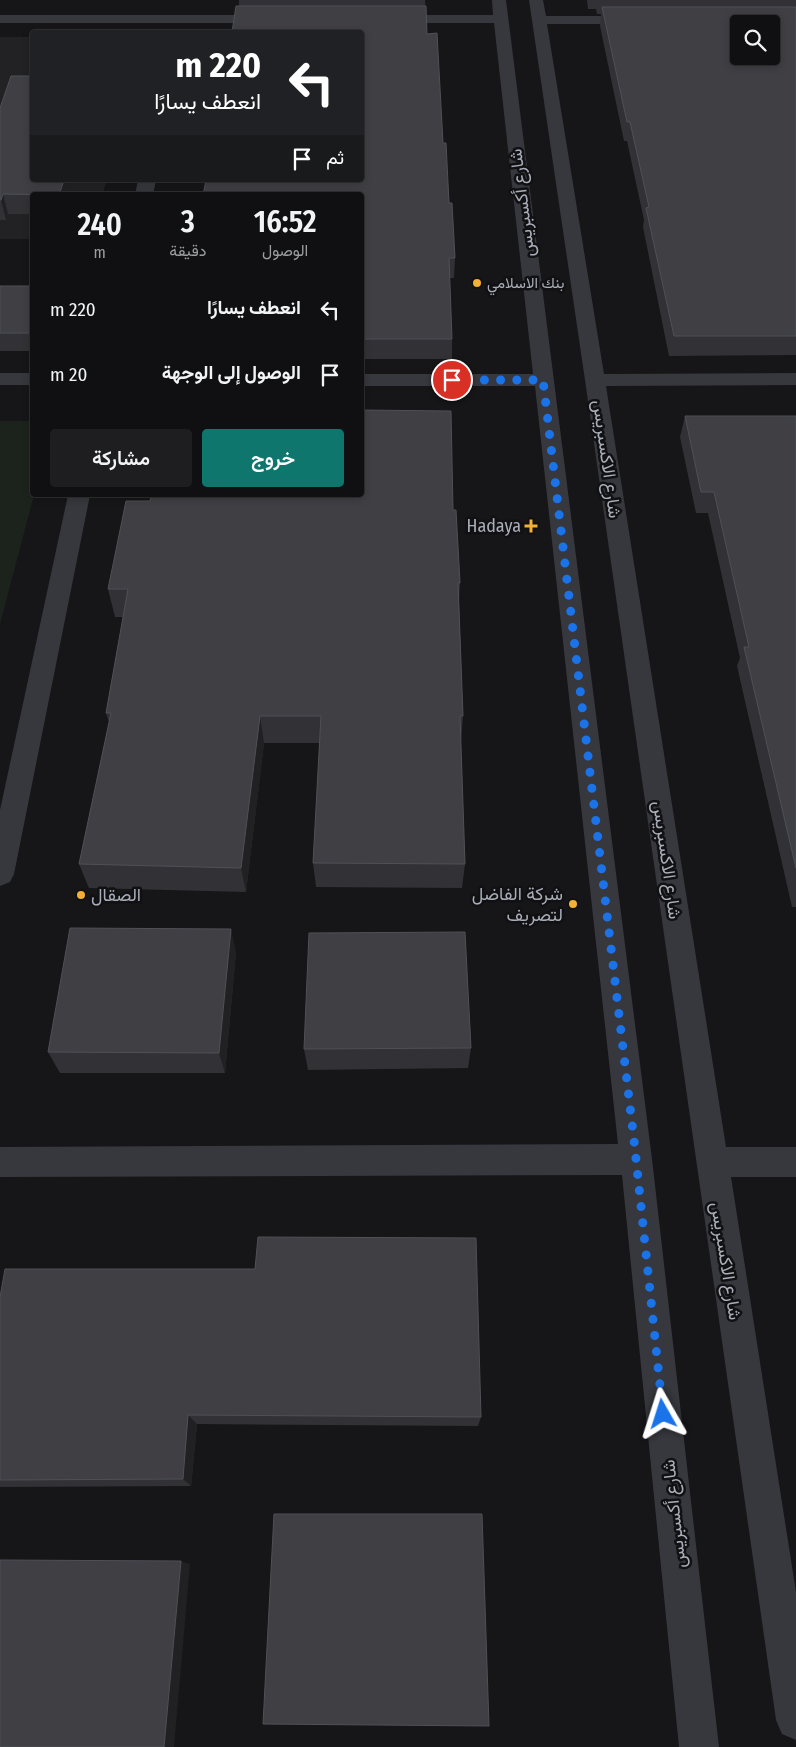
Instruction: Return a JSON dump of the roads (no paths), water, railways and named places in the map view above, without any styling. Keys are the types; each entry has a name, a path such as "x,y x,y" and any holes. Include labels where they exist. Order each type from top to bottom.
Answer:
{"street":[{"name":"شارع أكسبريس","path":"499,0 636,1160 699,1747"},
{"name":"شارع الاكسبريس","path":"536,0 595,380 796,1720"},
{"path":"0,19 182,26 282,19"},
{"path":"372,19 501,19"},
{"path":"540,20 648,20"},
{"path":"0,379 30,379"},
{"path":"595,380 796,379"},
{"path":"364,380 543,380"},
{"path":"0,874 79,497"},
{"path":"0,1162 636,1160"},
{"path":"712,1162 796,1162"}],"place":[{"name":"بنك الاسلامي","path":"477,283"},
{"name":"Hadaya","path":"531,526"},
{"name":"الصقال","path":"81,895"},
{"name":"شركة الفاضل لتصريف","path":"573,904"}]}
